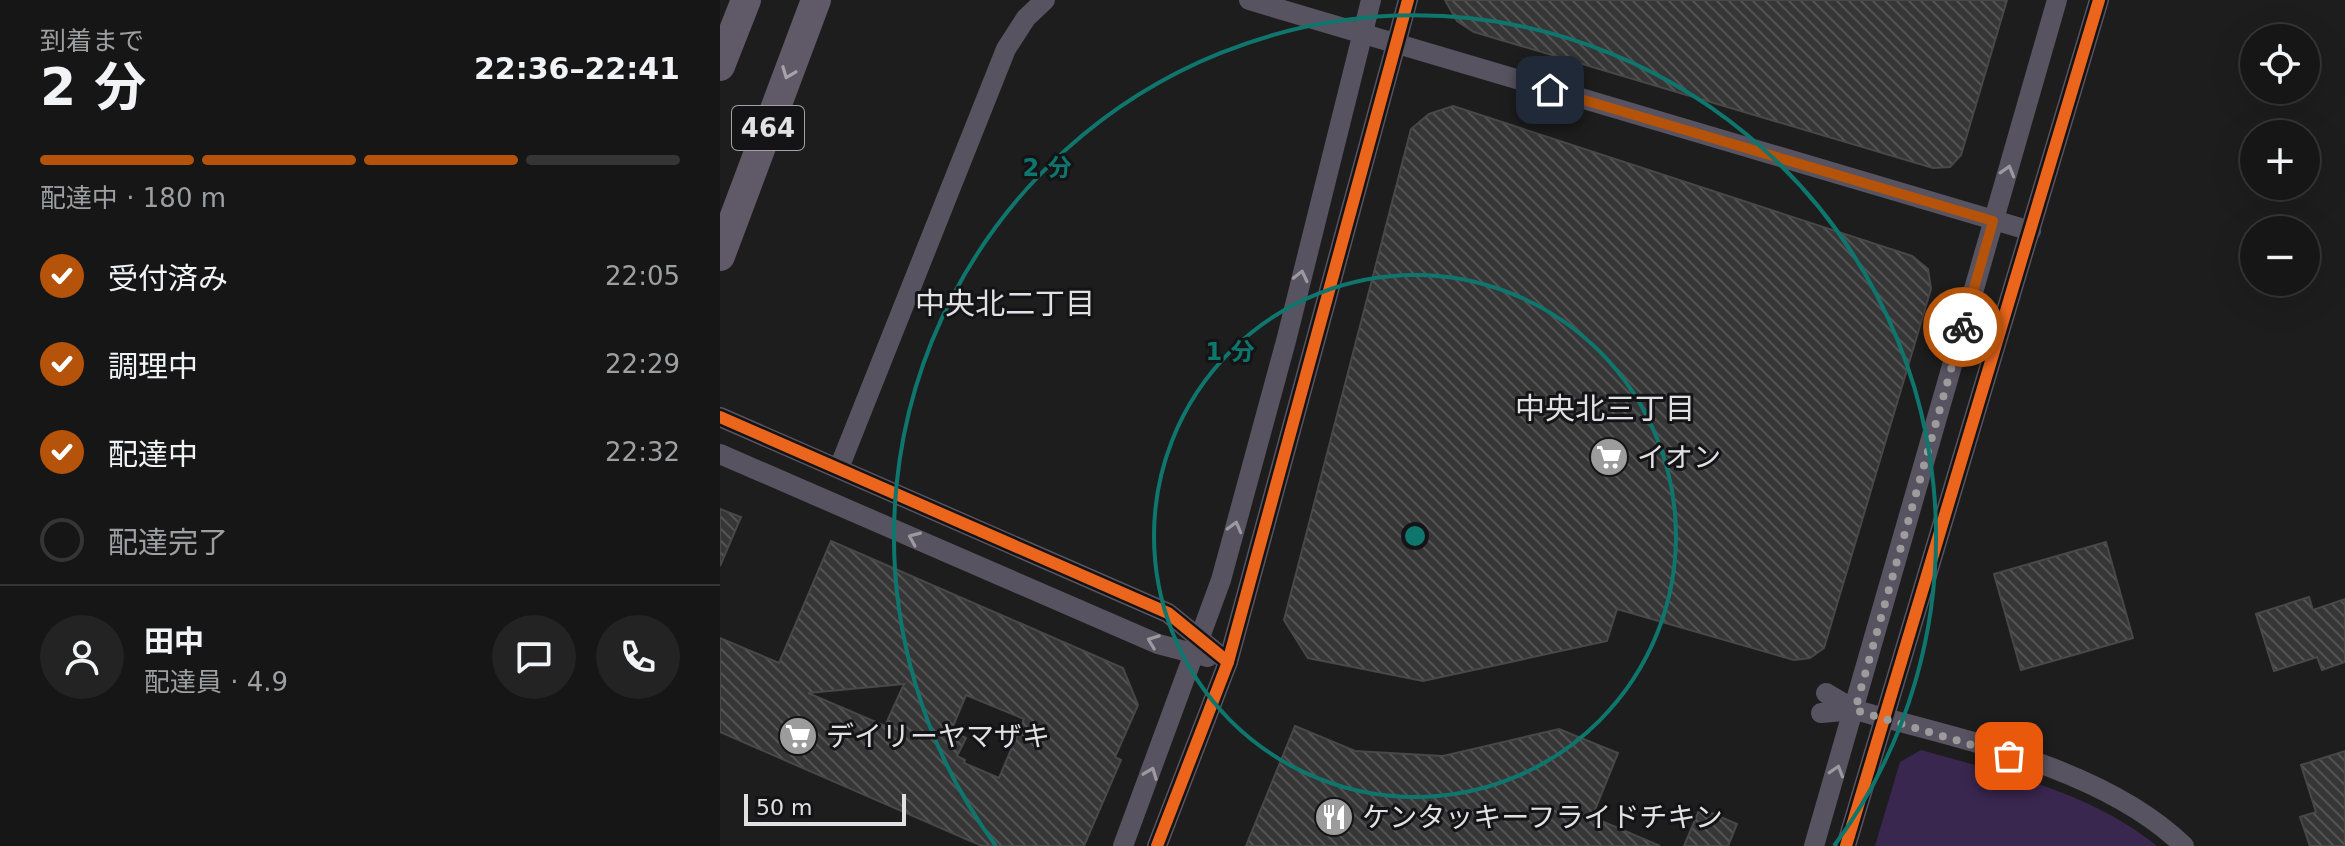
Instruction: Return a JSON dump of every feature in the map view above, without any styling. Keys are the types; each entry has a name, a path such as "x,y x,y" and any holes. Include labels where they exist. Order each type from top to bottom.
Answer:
{"highway":[{"path":"720,66 746,0"},
{"name":"464","path":"720,256 816,0"}],"street":[{"path":"839,468 1006,49 1026,18 1045,0"},
{"path":"1249,0 2031,231"},
{"path":"1123,846 1220,584 1278,370 1371,0"},
{"path":"1157,846 1228,662 1408,0"},
{"path":"1814,846 2057,0"},
{"path":"1846,846 2099,0"},
{"path":"720,417 1168,613 1197,647"},
{"path":"720,454 1158,644 1197,647 1228,662"},
{"path":"1824,703 1885,718 2067,773 2136,808 2184,846"}],"shaded area":[{"path":"1921,750 2015,776 2075,798 2131,827 2157,846 1875,846 1900,762"}],"building":[{"path":"1445,0 2007,0 1961,155 1950,167 1933,168 1474,32 1457,21"},
{"path":"1453,106 1912,256 1928,269 1931,289 1824,648 1810,658 1794,660 1617,609 1607,641 1423,681 1308,658 1284,620 1411,129 1429,114"},
{"path":"720,509 741,517 720,566"},
{"path":"831,541 1123,668 1138,705 1115,757 1121,760 1084,846 982,846 720,732 720,638 779,663","holes":["904,684 885,726 808,693","966,695 1024,719 999,778 964,763 965,760 957,756 966,738 951,731"]},
{"path":"2106,542 2133,638 2021,670 1994,574"},
{"path":"2309,597 2313,610 2345,599 2345,662 2322,670 2317,657 2274,671 2256,614"},
{"path":"1295,726 1355,751 1443,756 1559,729 1618,753 1592,817 1660,846 1246,846"},
{"path":"2345,751 2345,846 2310,846 2300,817 2316,812 2301,765"},
{"path":"1700,808 1737,824 1728,846 1684,846"}],"cycle path":[{"path":"1157,846 1228,662 1408,0"},
{"path":"1846,846 2099,0"},
{"path":"720,417 1168,613 1228,662"}],"way so far":[{"path":"1963,327 1855,710 2009,756"}],"place":[{"name":"イオン","path":"1609,457"},
{"name":"デイリーヤマザキ","path":"798,736"},
{"name":"ケンタッキーフライドチキン","path":"1334,817"}],"district":[{"name":"中央北二丁目","path":"1005,304"},
{"name":"中央北三丁目","path":"1605,409"}],"route":[{"path":"1550,90 1993,221 1963,327"}]}
